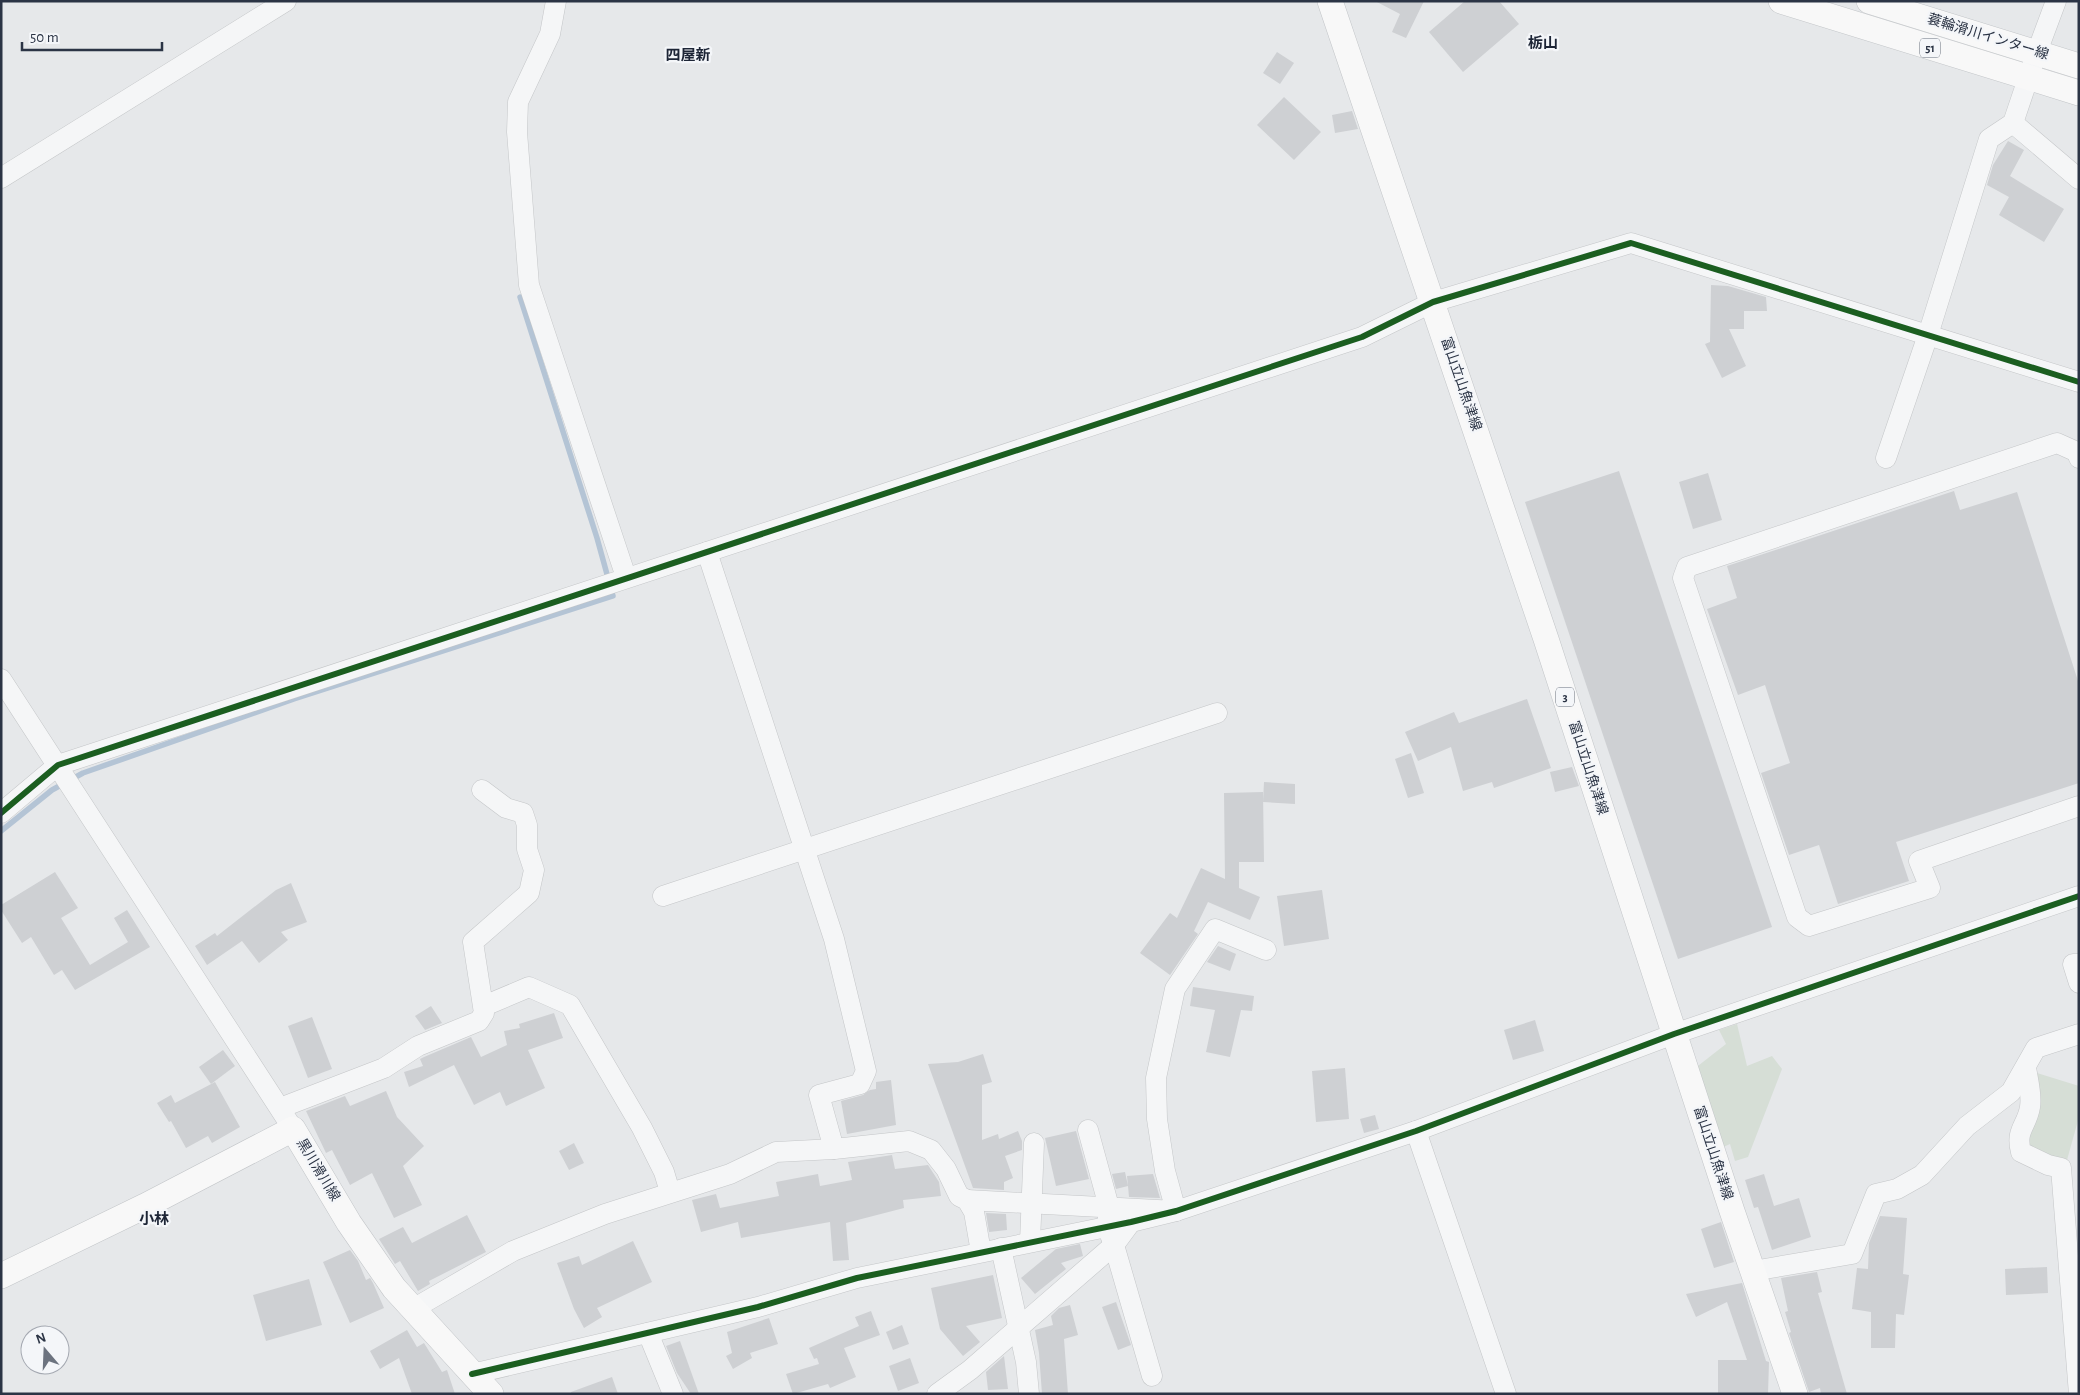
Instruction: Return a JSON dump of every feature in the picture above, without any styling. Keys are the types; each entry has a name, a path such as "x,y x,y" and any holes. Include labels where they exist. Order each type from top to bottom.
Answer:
{"main road":[{"name":"富山立山魚津線","path":"1330,1 1546,638 1674,1034 1795,1394"},
{"name":"蓑輪滑川インター線","path":"1781,1 2079,93"},
{"name":"蓑輪滑川インター線","path":"1869,1 2079,66"},
{"name":"黒川滑川線","path":"1,1276 293,1130 349,1223 394,1288 491,1394"}],"street":[{"path":"1,178 286,1"},
{"path":"556,1 550,34 518,102 517,132 529,285 626,577"},
{"path":"1886,458 1928,335 1989,139 2014,123 2028,77 2056,1"},
{"path":"2014,123 2079,179"},
{"path":"1,813 58,765 1362,337 1433,302 1631,243 2079,382"},
{"path":"2079,458 2077,452 2057,443 1687,567 1683,578 1797,917 1809,926 1930,888 1919,861 2079,806"},
{"path":"707,552 806,848 834,939 866,1071 860,1084 819,1095 834,1149"},
{"path":"1,679 293,1130"},
{"path":"663,896 1216,713"},
{"path":"280,1108 384,1068 418,1046 479,1021 484,1013 484,1006 473,942 529,893 534,870 527,849 527,825 523,813 506,808 482,790"},
{"path":"472,1374 758,1307 857,1278 1131,1222 1176,1211 1416,1132 1674,1034 2079,896"},
{"path":"1176,1211 1165,1171 1157,1119 1156,1078 1175,988 1215,929 1266,950"},
{"path":"2079,964 2073,964 2079,983"},
{"path":"484,1006 529,986 570,1005 642,1128 664,1172 670,1192"},
{"path":"1753,1270 1852,1254 1876,1194 1897,1189 1922,1175 1968,1126 2011,1092 2036,1048 2079,1034"},
{"path":"2026,1068 2030,1086 2030,1107 2018,1140 2021,1152 2030,1158 2061,1168 2079,1394"},
{"path":"1088,1130 1110,1226 1152,1376"},
{"path":"1416,1132 1506,1394"},
{"path":"413,1309 513,1251 605,1214 730,1174 776,1152 834,1149 909,1141 931,1150 946,1168 959,1196 967,1200 1031,1204 1110,1226 1176,1211"},
{"path":"1030,1242 1034,1143"},
{"path":"967,1200 974,1212 981,1252"},
{"path":"937,1394 970,1370 1018,1328 1110,1226"},
{"path":"1001,1248 1026,1362 1029,1394"},
{"path":"648,1333 673,1394"}],"shaded area":[{"path":"1737,1024 1747,1066 1772,1056 1782,1069 1748,1157 1735,1161 1730,1144 1721,1148 1694,1069 1726,1044 1719,1030"},
{"path":"2037,1073 2079,1086 2079,1117 2067,1160 2031,1150 2025,1144"}],"building":[{"path":"1375,1 1424,1 1406,38 1392,32 1400,14"},
{"path":"1465,1 1499,1 1519,24 1463,72 1429,32"},
{"path":"1277,52 1294,63 1280,84 1263,73"},
{"path":"1284,97 1321,132 1294,160 1257,125"},
{"path":"1352,111 1358,129 1335,133 1332,115"},
{"path":"2008,141 2024,150 2010,176 2064,209 2044,242 1999,215 2009,197 1987,185 1993,165"},
{"path":"1711,285 1728,286 1766,297 1767,311 1744,311 1744,329 1729,329 1746,366 1722,378 1705,344 1710,342"},
{"path":"1619,471 1772,927 1678,959 1525,502"},
{"path":"1708,473 1722,520 1693,529 1679,482"},
{"path":"1954,491 1960,510 2017,492 2079,684 2079,783 1896,842 1909,881 1838,904 1819,845 1789,855 1761,773 1790,763 1765,685 1738,695 1707,609 1737,598 1727,566"},
{"path":"1527,699 1551,768 1494,788 1492,782 1463,791 1451,747 1418,761 1405,732 1454,712 1459,723"},
{"path":"1411,753 1424,793 1408,798 1395,759"},
{"path":"1572,767 1579,786 1555,792 1550,772"},
{"path":"1264,782 1295,784 1295,804 1263,802"},
{"path":"1263,792 1264,862 1239,862 1239,888 1260,897 1250,920 1208,902 1194,931 1198,934 1170,975 1140,953 1170,913 1177,918 1201,868 1225,879 1224,793"},
{"path":"55,872 78,908 61,918 90,965 128,942 114,918 127,910 150,947 75,990 62,970 54,975 31,937 22,943 1,910 1,905"},
{"path":"291,883 307,922 281,932 288,940 259,963 242,941 207,965 195,946 215,933 217,936 276,890"},
{"path":"1322,890 1329,939 1284,946 1277,896"},
{"path":"1218,946 1236,954 1230,971 1207,962"},
{"path":"1193,987 1254,996 1252,1011 1241,1010 1230,1057 1206,1052 1215,1010 1190,1006"},
{"path":"431,1006 442,1023 425,1030 415,1016"},
{"path":"554,1013 563,1038 528,1050 545,1088 506,1106 500,1092 474,1105 454,1065 409,1087 404,1072 423,1066 420,1059 471,1037 481,1057 507,1045 504,1031 520,1028 519,1024"},
{"path":"312,1017 332,1069 308,1078 288,1026"},
{"path":"1535,1020 1544,1051 1513,1060 1504,1030"},
{"path":"223,1050 235,1066 211,1084 199,1067"},
{"path":"983,1054 992,1082 982,1085 982,1140 998,1134 999,1139 1018,1131 1022,1141 1022,1150 1005,1156 1013,1178 1004,1182 1004,1190 973,1188 928,1064 958,1062"},
{"path":"1345,1068 1349,1119 1316,1122 1312,1071"},
{"path":"891,1080 896,1125 847,1134 841,1101 876,1089 876,1082"},
{"path":"215,1082 240,1127 212,1143 208,1136 186,1148 171,1121 169,1122 157,1103 171,1095 175,1103"},
{"path":"386,1091 397,1117 424,1146 403,1166 422,1205 394,1218 372,1173 350,1185 332,1150 326,1153 306,1111 345,1096 350,1106"},
{"path":"1375,1115 1379,1129 1364,1133 1360,1119"},
{"path":"1076,1131 1089,1179 1056,1186 1045,1138"},
{"path":"574,1143 584,1163 569,1170 559,1151"},
{"path":"892,1155 895,1169 928,1165 939,1182 941,1196 903,1200 904,1208 846,1223 849,1260 833,1261 830,1222 741,1238 738,1222 701,1232 692,1200 716,1194 720,1208 779,1196 776,1182 818,1174 820,1186 852,1180 848,1162"},
{"path":"1125,1172 1128,1186 1116,1189 1112,1174"},
{"path":"1153,1174 1160,1198 1129,1197 1127,1176"},
{"path":"1764,1174 1774,1206 1799,1198 1811,1237 1772,1250 1758,1207 1754,1208 1745,1180"},
{"path":"986,1213 1006,1214 1007,1230 989,1232"},
{"path":"467,1215 486,1252 429,1281 430,1284 418,1291 400,1261 395,1264 379,1239 403,1227 412,1243"},
{"path":"1880,1216 1907,1218 1903,1274 1909,1275 1904,1315 1896,1314 1895,1348 1871,1348 1871,1312 1852,1309 1857,1268 1868,1269 1869,1243"},
{"path":"1721,1222 1734,1262 1714,1268 1701,1229"},
{"path":"633,1241 652,1282 597,1308 602,1317 584,1328 574,1309 557,1263 579,1256 582,1265"},
{"path":"1080,1244 1083,1256 1061,1263 1066,1269 1035,1294 1021,1278 1056,1249"},
{"path":"350,1250 358,1261 366,1280 370,1278 373,1283 384,1308 350,1323 323,1262"},
{"path":"2047,1267 2048,1293 2006,1295 2005,1269"},
{"path":"1817,1272 1822,1292 1818,1293 1847,1394 1821,1394 1820,1388 1809,1392 1789,1333 1791,1332 1785,1312 1788,1311 1781,1278"},
{"path":"993,1275 1002,1318 966,1326 980,1342 963,1356 940,1329 931,1288"},
{"path":"309,1279 322,1325 266,1341 253,1295"},
{"path":"1742,1283 1766,1361 1769,1362 1768,1394 1718,1394 1718,1360 1747,1360 1727,1302 1696,1317 1686,1294"},
{"path":"1116,1302 1131,1345 1118,1350 1102,1307"},
{"path":"1070,1305 1078,1335 1064,1339 1068,1394 1042,1394 1035,1330 1053,1325 1051,1316 1059,1308"},
{"path":"871,1311 880,1335 844,1348 856,1377 830,1388 828,1384 793,1394 786,1374 819,1364 817,1358 814,1359 809,1348 859,1326 855,1317"},
{"path":"769,1318 778,1344 750,1353 752,1358 733,1369 726,1356 732,1353 727,1332"},
{"path":"902,1325 909,1344 893,1350 886,1332"},
{"path":"407,1330 417,1347 424,1343 442,1372 447,1370 455,1394 412,1394 399,1358 380,1369 370,1351"},
{"path":"680,1341 699,1394 691,1394 677,1373 666,1346"},
{"path":"1004,1356 1008,1389 988,1390 986,1372"},
{"path":"910,1358 919,1383 898,1391 889,1366"},
{"path":"612,1377 618,1394 571,1394 571,1392"}],"waterway":[{"path":"1,831 52,790 83,773 294,699 613,596 597,538 520,297"}],"cycle path":[{"path":"1,813 58,765 1362,337 1433,302 1631,243 2079,382"},
{"path":"472,1374 758,1307 857,1278 1131,1222 1176,1211 1416,1131 1674,1034 2079,896"}],"district":[{"name":"栃山","path":"1543,43"},
{"name":"四屋新","path":"688,55"},
{"name":"小林","path":"154,1219"}]}
